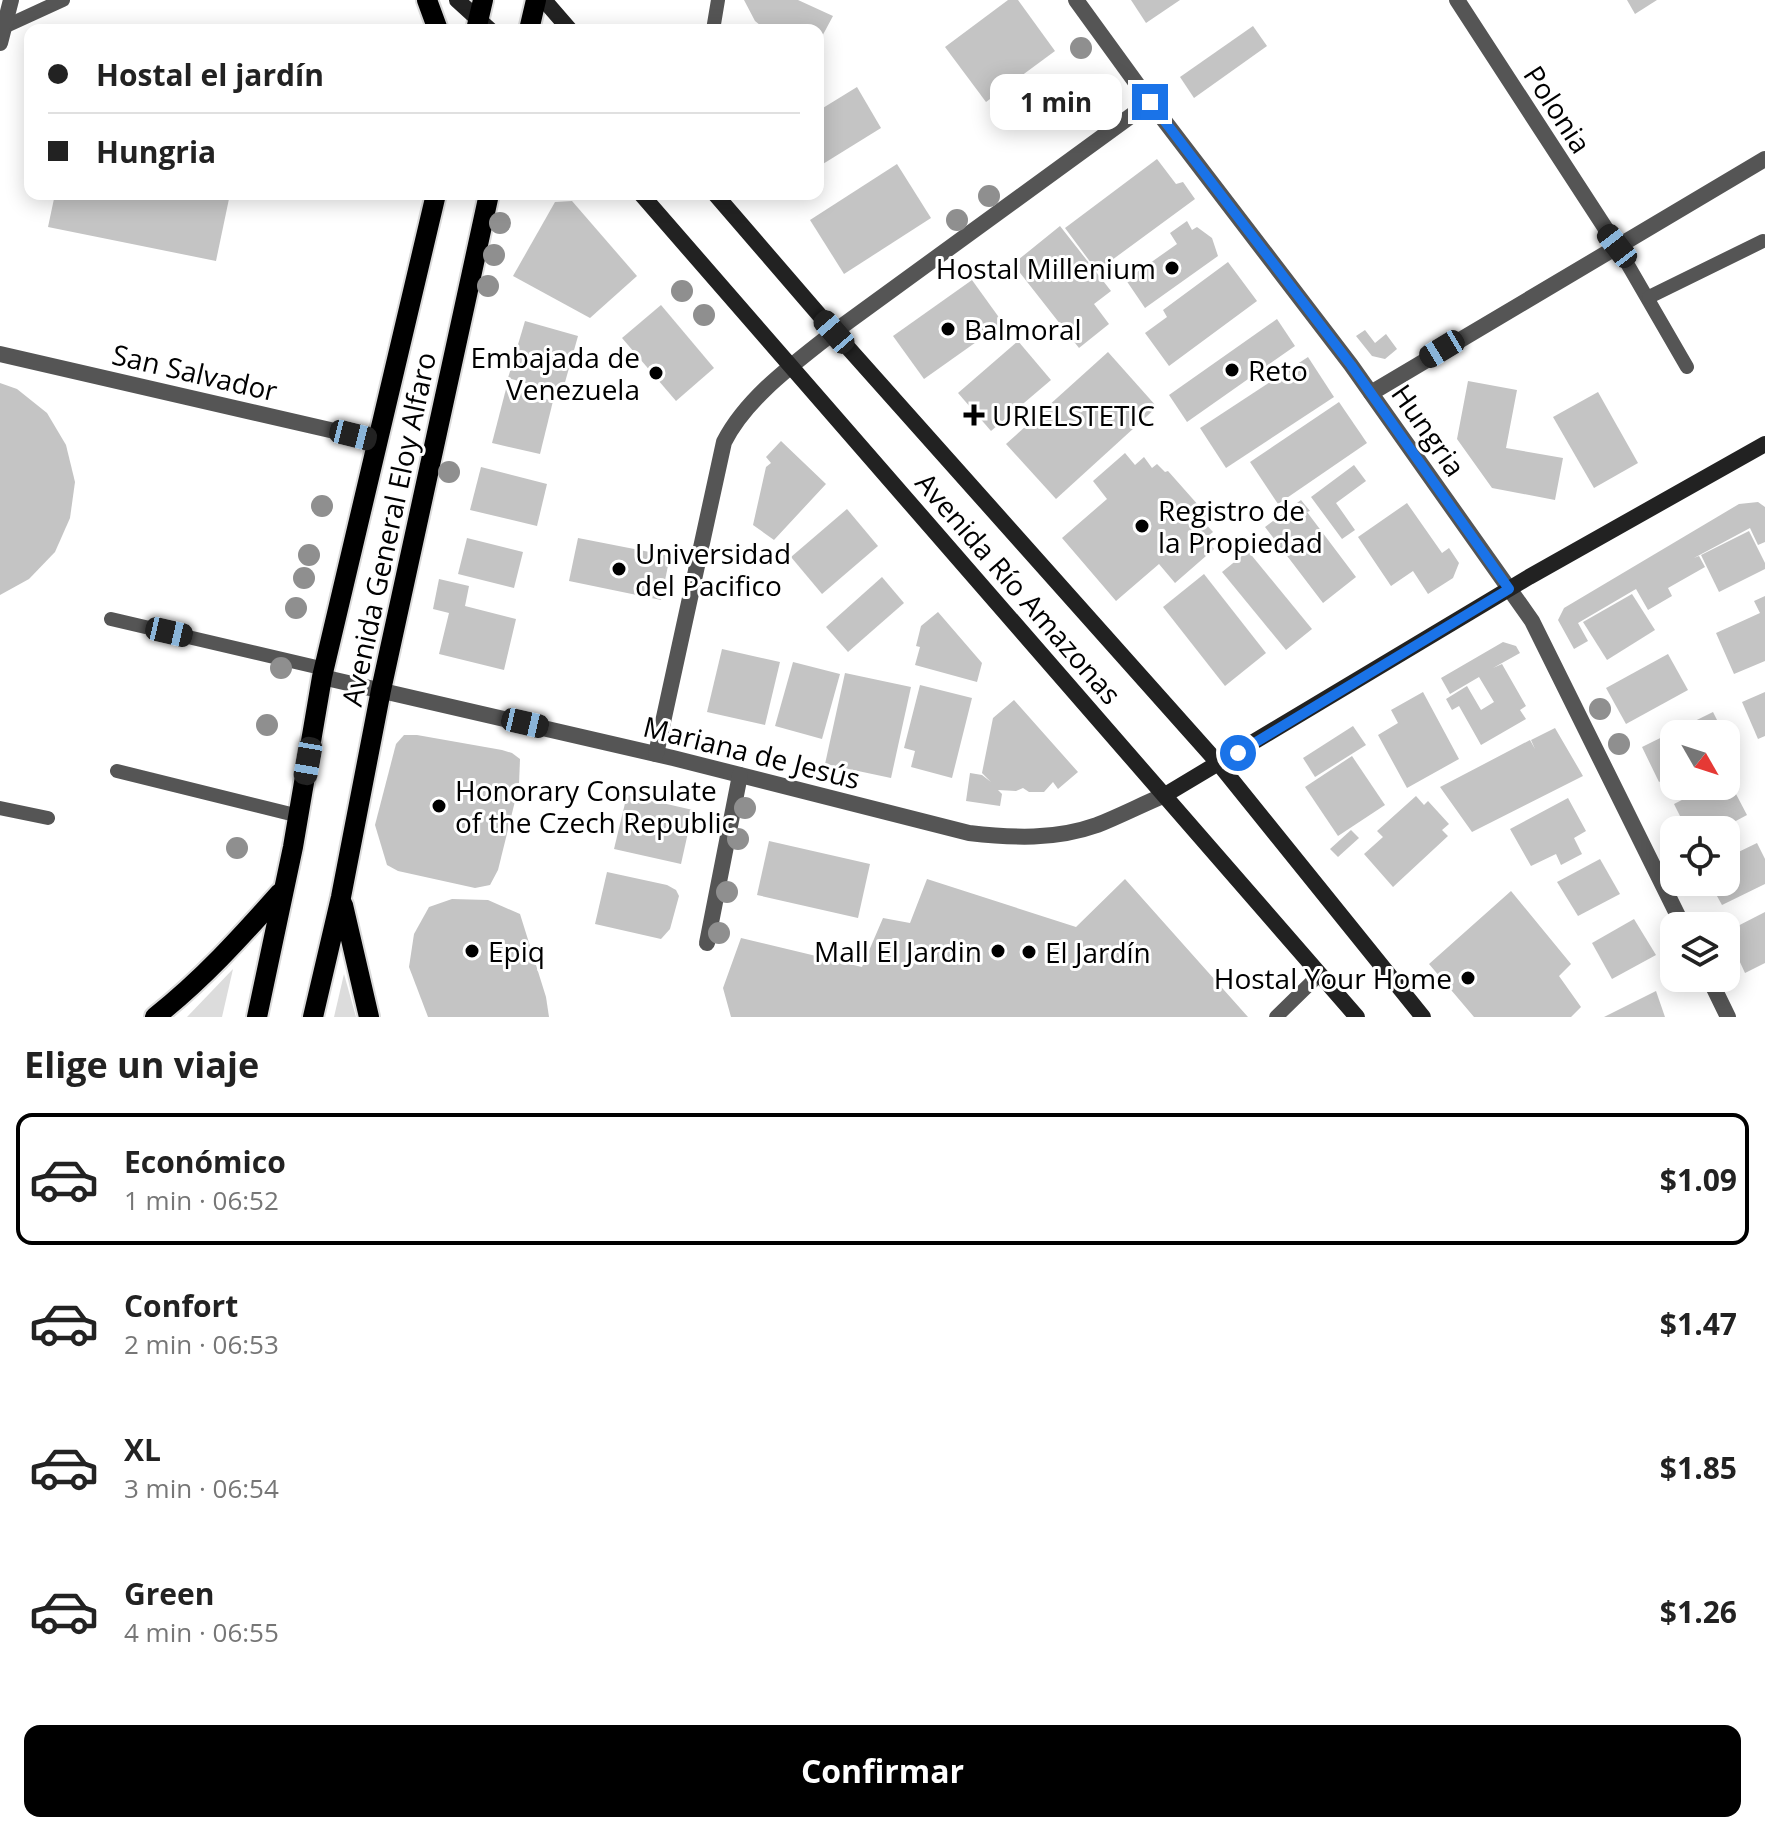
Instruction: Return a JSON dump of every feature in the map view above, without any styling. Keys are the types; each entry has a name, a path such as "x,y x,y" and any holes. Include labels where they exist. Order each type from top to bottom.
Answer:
{"main road":[{"path":"427,0 436,24"},
{"path":"457,0 482,20"},
{"path":"530,24 536,0"},
{"path":"544,0 565,24"},
{"name":"Avenida General Eloy Alfaro","path":"257,1017 299,816 324,673 435,200"},
{"name":"Avenida General Eloy Alfaro","path":"313,1017 488,200"},
{"name":"Avenida Río Amazonas","path":"646,200 1357,1017"},
{"name":"Avenida Río Amazonas","path":"720,200 1219,764 1423,1017"},
{"path":"1165,795 1509,589 1765,444"},
{"path":"155,1017 189,991 283,890"},
{"path":"341,897 369,1017"}],"street":[{"path":"2,35 11,0"},
{"name":"Hungria","path":"1076,0 1371,393 1532,621 1676,912"},
{"name":"Polonia","path":"1457,0 1617,246"},
{"path":"656,754 724,442 733,424 790,366 834,332 1150,102"},
{"path":"1371,393 1765,159"},
{"name":"San Salvador","path":"0,354 378,441"},
{"name":"Mariana de Jesús","path":"324,673 381,690 656,754 969,833 1016,838 1059,835 1097,825 1165,795"},
{"path":"707,943 740,775"},
{"path":"1716,992 1728,1017"}],"lane":[{"path":"2,35 63,0"},
{"path":"714,24 718,0"},
{"path":"1649,297 1763,241"},
{"path":"1617,246 1687,367"},
{"path":"111,619 324,673"},
{"path":"117,771 299,816"},
{"path":"0,808 48,818"},
{"path":"1276,1017 1320,974"}],"shaded area":[{"path":"233,969 222,1017 187,1017"},
{"path":"344,974 356,1017 334,1017"}],"building":[{"path":"744,0 798,0 833,16 824,33 824,24 759,24"},
{"path":"1008,0 1018,0 1055,51 986,102 945,47"},
{"path":"1131,0 1180,0 1146,23"},
{"path":"1627,0 1657,0 1635,14"},
{"path":"1253,26 1267,46 1194,98 1180,77"},
{"path":"857,87 881,128 824,163 824,107"},
{"path":"1157,159 1176,184 1183,182 1195,199 1097,271 1065,228"},
{"path":"897,164 931,218 844,274 810,220"},
{"path":"54,200 229,200 216,261 48,227"},
{"path":"572,201 637,276 590,318 513,276 555,202"},
{"name":"Hostal Millenium","path":"1187,221 1192,230 1197,227 1212,238 1218,256 1145,308 1126,280 1177,244 1170,233"},
{"path":"1060,226 1111,291 1094,304 1109,324 1079,348 1013,264"},
{"path":"1228,262 1257,301 1169,366 1145,333 1167,317 1163,310"},
{"name":"Balmoral","path":"972,280 1003,323 924,379 893,336"},
{"path":"661,305 714,368 676,401 622,338"},
{"name":"Reto","path":"1277,319 1295,346 1187,422 1169,395"},
{"path":"525,321 578,336 562,393 508,378"},
{"path":"1365,330 1375,343 1386,334 1397,349 1385,359 1372,356 1356,336"},
{"path":"1018,341 1051,380 991,431 958,393"},
{"path":"1108,352 1157,407 1056,499 1006,444"},
{"path":"1308,357 1334,397 1226,468 1200,428"},
{"path":"1468,381 1517,390 1506,448 1563,458 1555,500 1492,488 1457,439"},
{"path":"0,383 17,389 47,413 66,445 75,482 70,518 55,552 29,579 0,595"},
{"path":"506,389 553,401 540,454 492,443"},
{"path":"1598,392 1638,463 1594,488 1553,417"},
{"path":"1339,402 1367,443 1278,504 1250,462"},
{"path":"781,441 826,484 774,540 753,525 766,467 771,463 766,457"},
{"name":"Registro de la Propiedad","path":"1125,453 1135,465 1144,457 1152,468 1157,464 1165,472 1168,471 1207,515 1202,520 1213,532 1205,538 1214,549 1175,583 1159,564 1116,601 1062,538 1107,499 1093,481"},
{"path":"1354,465 1366,481 1336,503 1355,530 1342,539 1311,497"},
{"path":"481,467 547,484 537,526 470,510"},
{"path":"1301,500 1356,577 1323,603 1265,527"},
{"path":"1758,502 1765,507 1765,542 1758,545 1750,528 1694,558 1699,556 1705,567 1668,588 1672,596 1648,610 1636,589 1578,623 1588,641 1574,649 1558,620 1564,608 1739,504"},
{"path":"1407,503 1442,553 1449,548 1459,563 1453,578 1428,594 1413,571 1391,586 1358,537"},
{"path":"847,509 878,546 822,594 791,557"},
{"path":"1749,531 1765,569 1719,592 1701,555"},
{"path":"467,538 523,552 514,588 458,574"},
{"name":"Universidad del Pacifico","path":"578,538 670,556 661,600 569,581"},
{"path":"1248,551 1312,629 1286,650 1222,572"},
{"path":"1204,574 1266,653 1225,686 1163,607"},
{"path":"882,577 904,603 848,652 826,627"},
{"path":"439,579 469,586 465,606 516,619 504,670 439,654 449,613 433,609"},
{"path":"1632,594 1655,630 1607,660 1583,622"},
{"path":"1765,596 1765,661 1734,674 1716,633 1760,613 1754,601"},
{"path":"938,612 982,663 977,682 915,665 921,626"},
{"path":"1503,642 1516,646 1520,653 1493,668 1502,664 1526,706 1520,710 1526,719 1481,745 1459,706 1452,710 1446,699 1467,686 1481,710 1494,702 1479,677 1450,694 1441,678"},
{"path":"722,649 780,662 765,725 707,712"},
{"path":"1668,654 1688,690 1626,724 1606,688"},
{"path":"793,662 840,674 822,739 775,726"},
{"path":"845,673 911,687 891,778 825,764"},
{"path":"920,685 972,698 952,778 911,767 915,751 904,748"},
{"path":"1423,692 1459,759 1407,788 1378,735 1398,723 1391,710"},
{"path":"1765,692 1765,736 1758,739 1742,702"},
{"path":"1014,700 1078,772 1058,789 1053,782 1044,792 1029,792 1023,788 1016,791 998,790 1002,794 1000,806 966,801 970,773 982,775 991,782 982,773 993,718"},
{"path":"1713,712 1717,720 1697,720"},
{"path":"1353,726 1366,745 1315,777 1303,758"},
{"path":"1555,728 1583,776 1472,832 1440,787 1530,740 1535,749 1531,740"},
{"path":"404,735 502,750 520,759 519,785 498,870 490,885 475,888 398,871 387,865 375,825 396,744"},
{"path":"1660,738 1659,782 1642,747"},
{"path":"1352,756 1385,805 1338,836 1305,787"},
{"path":"627,795 693,810 681,864 614,849"},
{"path":"1416,796 1424,805 1428,801 1449,824 1442,830 1448,836 1393,887 1364,854 1383,837 1377,831"},
{"path":"1568,798 1586,831 1574,838 1582,854 1561,865 1556,854 1531,866 1510,829"},
{"path":"1682,800 1739,800 1747,815 1740,819 1740,816 1680,816 1674,804"},
{"path":"1351,830 1359,838 1338,857 1330,849"},
{"path":"769,841 870,864 858,918 757,895"},
{"path":"1757,843 1765,859 1765,884 1722,905 1717,896 1740,896 1740,851"},
{"path":"1600,859 1620,894 1578,916 1557,882"},
{"path":"607,872 667,885 676,890 679,896 670,929 661,939 595,924"},
{"name":"El Jardín","path":"927,879 1076,927 1125,879 1248,1017 731,1017 723,988 741,938 862,967 883,918 910,923"},
{"path":"1511,891 1571,964 1559,976 1581,1007 1571,1017 1474,1017 1429,964"},
{"name":"Epiq","path":"452,899 488,900 520,914 546,997 549,1017 428,1017 409,967 414,934 429,907"},
{"path":"1765,912 1765,963 1745,973 1740,962 1740,925"},
{"path":"1634,919 1656,955 1612,979 1592,943"},
{"path":"1656,991 1665,1017 1604,1017"}],"place":[{"name":"Hostal Millenium","path":"1172,268"},
{"name":"Balmoral","path":"948,329"},
{"name":"Reto","path":"1232,370"},
{"name":"Embajada de Venezuela","path":"656,373"},
{"name":"URIELSTETIC","path":"974,415"},
{"name":"Registro de la Propiedad","path":"1142,526"},
{"name":"Universidad del Pacifico","path":"619,569"},
{"name":"Honorary Consulate of the Czech Republic","path":"439,806"},
{"name":"Epiq","path":"472,951"},
{"name":"Mall El Jardin","path":"998,951"},
{"name":"El Jardín","path":"1029,952"},
{"name":"Hostal Your Home","path":"1468,978"}],"route":[{"path":"1150,102 1351,365 1509,589 1238,753"}]}
